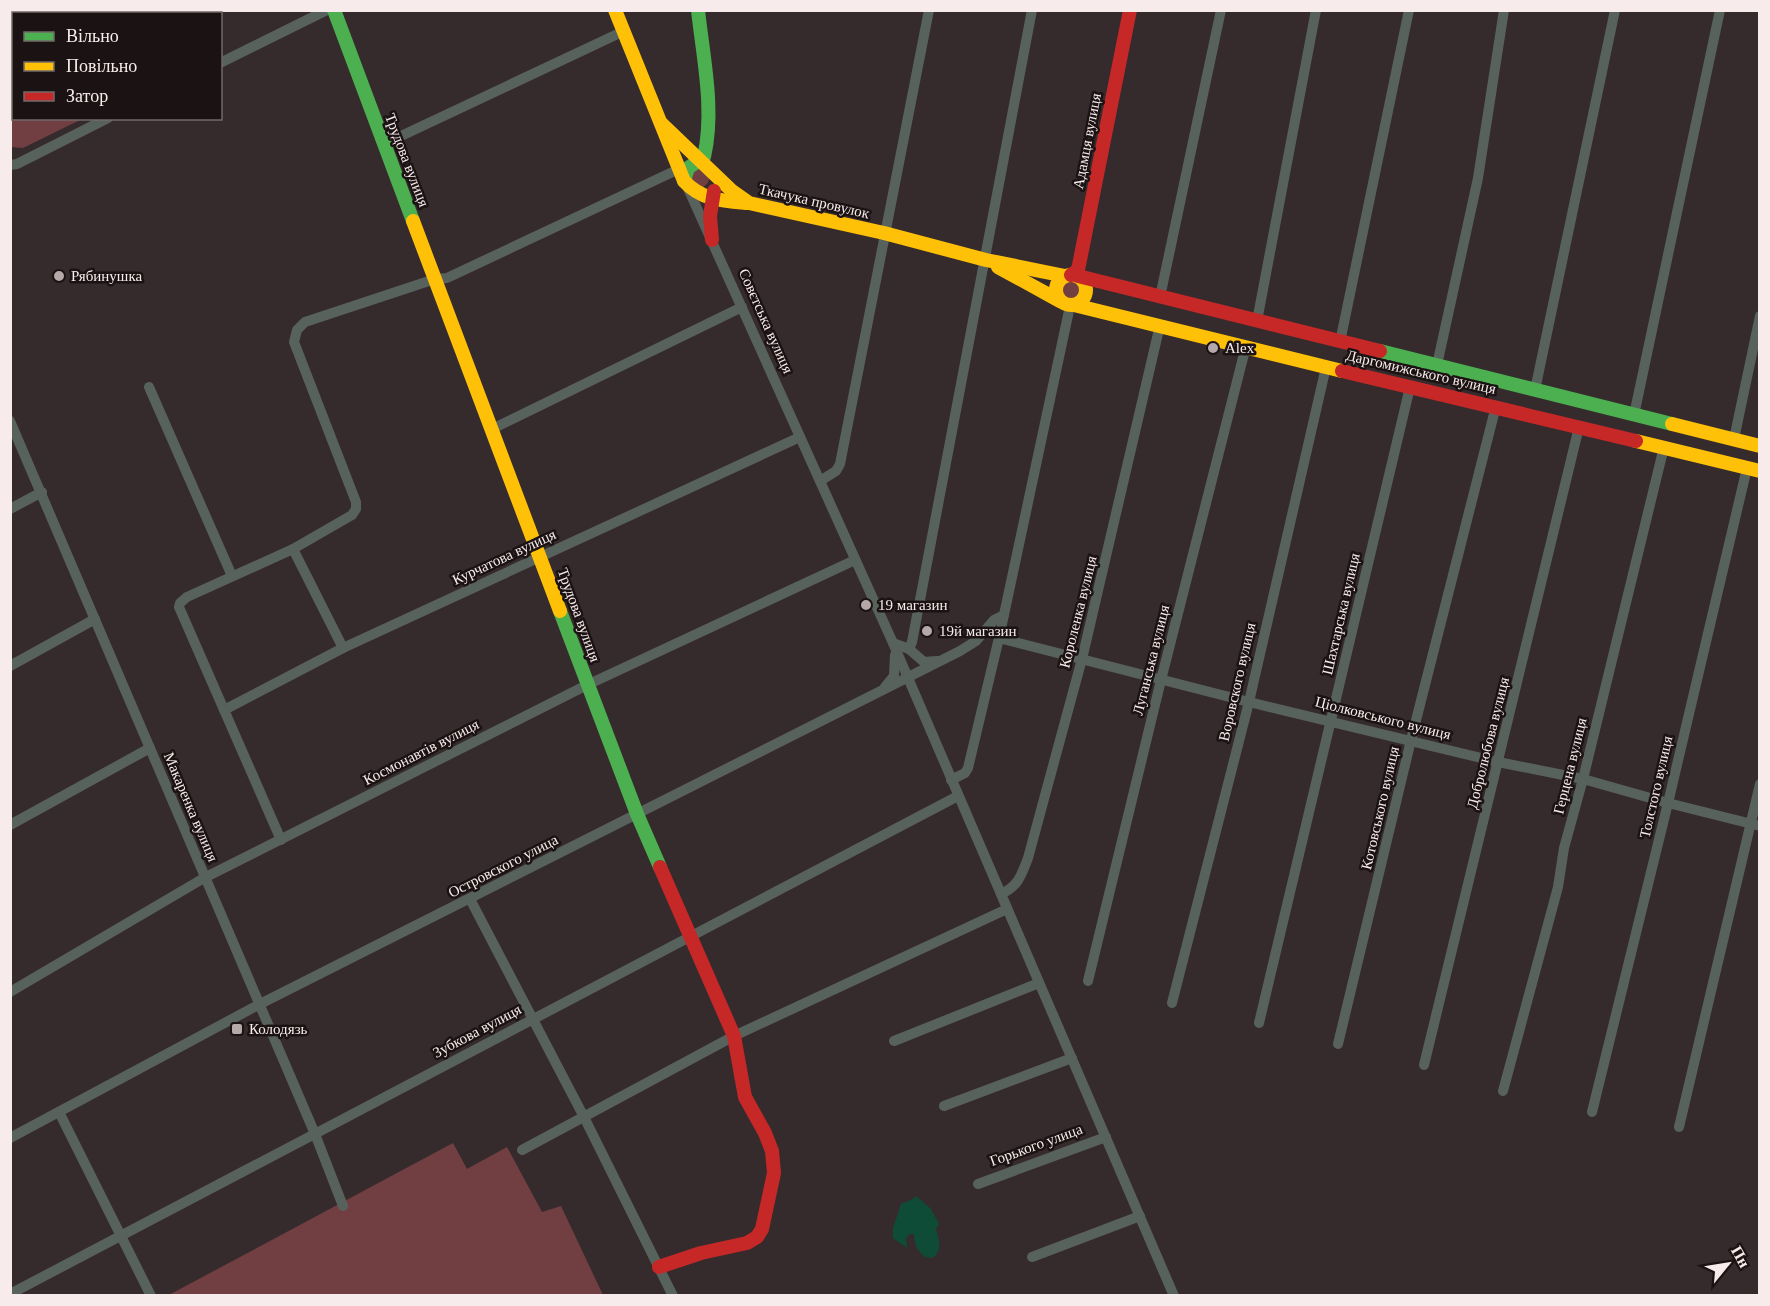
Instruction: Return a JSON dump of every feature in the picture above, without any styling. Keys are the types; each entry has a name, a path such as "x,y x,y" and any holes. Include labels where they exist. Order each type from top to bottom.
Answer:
{"street":[{"path":"222,62 327,10"},
{"name":"Трудова вулиця","path":"334,10 587,686 637,814 734,1036 745,1097 772,1151 774,1173 762,1229 757,1237 747,1243 701,1253 659,1267"},
{"name":"Совєтська вулиця","path":"615,10 682,175 893,643 1140,1216 1170,1294"},
{"path":"281,840 179,607 187,597 292,549 352,515 356,509 356,502 294,342 297,330 305,322 435,279 447,279 682,175 687,167 700,160 706,152 708,142 698,10"},
{"path":"820,481 831,476 840,464 929,10"},
{"path":"909,649 986,260 1032,10"},
{"name":"Адамця вулиця","path":"1072,276 1078,270 1130,10"},
{"path":"1160,297 1221,10"},
{"path":"1257,321 1316,10"},
{"path":"1340,342 1409,10"},
{"path":"1437,365 1478,178 1504,10"},
{"path":"1535,390 1616,10"},
{"path":"1634,415 1720,10"},
{"path":"384,144 624,31"},
{"path":"10,165 17,164 104,120"},
{"name":"Ткачука провулок","path":"662,124 732,191 749,203 986,260"},
{"path":"711,171 714,180 710,216 712,240"},
{"path":"682,175 695,193 713,199 749,203"},
{"name":"Даргомижського вулиця","path":"986,260 1072,276 1160,297 1760,446"},
{"name":"Даргомижського вулиця","path":"986,260 1068,304 1753,470"},
{"path":"1072,276 1085,283 1087,292 1083,301 1068,304 1057,297 1056,287 1072,276"},
{"path":"951,780 965,773 968,768 1004,615 1068,304"},
{"path":"492,429 742,307"},
{"path":"1734,440 1760,316"},
{"name":"Короленка вулиця","path":"1001,894 1011,890 1020,880 1028,858 1082,659 1160,325"},
{"name":"Луганська вулиця","path":"1088,981 1161,680 1246,346"},
{"name":"Воровского вулиця","path":"1172,1003 1249,702 1326,368"},
{"path":"149,387 232,576"},
{"name":"Шахтарська вулиця","path":"1258,1023 1410,387"},
{"name":"Котовського вулиця","path":"1338,1044 1411,740 1496,406"},
{"name":"Макаренка вулиця","path":"10,421 204,878 260,1004 343,1206"},
{"name":"Добролюбова вулиця","path":"1424,1065 1579,427"},
{"name":"Курчатова вулиця","path":"224,710 343,648 800,437"},
{"name":"Герцена вулиця","path":"1503,1091 1558,888 1564,848 1664,447"},
{"name":"Толстого вулиця","path":"1592,1112 1753,470"},
{"path":"10,509 42,492"},
{"path":"292,549 343,648"},
{"name":"Космонавтів вулиця","path":"10,992 204,878 587,686 855,560"},
{"name":"Островского улица","path":"10,1138 260,1004 941,661 976,641 994,620 1004,615"},
{"path":"10,666 95,619"},
{"name":"Ціолковського вулиця","path":"999,638 1249,702 1498,762 1583,779 1755,825"},
{"path":"876,694 894,676 896,666 893,643 909,649 924,662 941,661"},
{"path":"10,825 150,748"},
{"path":"1679,1127 1755,825 1760,784"},
{"name":"Зубкова вулиця","path":"10,1294 958,796"},
{"path":"470,899 584,1117 673,1296"},
{"path":"522,1150 734,1036 1007,909"},
{"path":"894,1041 1039,983"},
{"path":"944,1106 1072,1058"},
{"path":"59,1112 151,1296"},
{"name":"Горького улица","path":"978,1184 1106,1137"},
{"path":"1032,1257 1140,1216"}],"shaded area":[{"path":"145,10 146,12 49,12"},
{"path":"10,117 12,120 80,120 23,148 11,147"},
{"path":"700,167 710,178 702,188 693,186 689,174"},
{"path":"1067,281 1075,281 1080,286 1078,297 1067,299 1062,294 1062,286"},
{"path":"453,1143 467,1169 507,1147 542,1212 561,1206 603,1295 167,1296"},
{"path":"916,1196 931,1209 939,1224 936,1229 939,1248 933,1258 925,1257 920,1252 915,1244 914,1234 906,1238 907,1248 893,1238 893,1228 901,1204"}],"traffic: fast":[{"path":"334,10 413,221"},
{"path":"684,181 688,168 704,157 707,139 707,84 698,10"},
{"path":"1380,351 1672,424"},
{"path":"560,611 637,814 660,867"}],"traffic: slow":[{"path":"615,10 684,181 705,196 747,203"},
{"path":"662,124 732,191 749,203 884,233 986,260 1065,276"},
{"path":"413,221 560,611"},
{"path":"998,267 1060,301"},
{"path":"1071,275 1082,279 1086,290 1082,301 1071,305 1060,301 1056,290 1060,279 1071,275"},
{"path":"1074,305 1342,371"},
{"path":"1672,424 1760,446"},
{"path":"1636,441 1760,471"}],"traffic: jam":[{"path":"1071,275 1078,270 1130,10"},
{"path":"712,240 710,216 714,191"},
{"path":"1078,276 1380,351"},
{"path":"1342,371 1636,441"},
{"path":"659,1267 701,1253 747,1243 757,1237 762,1229 774,1173 772,1151 745,1097 734,1036 660,867"}],"place":[{"name":"Рябинушка","path":"59,276"},
{"name":"Alex","path":"1213,348"},
{"name":"19 магазин","path":"866,605"},
{"name":"19й магазин","path":"927,631"},
{"name":"Колодязь","path":"237,1029"}]}
